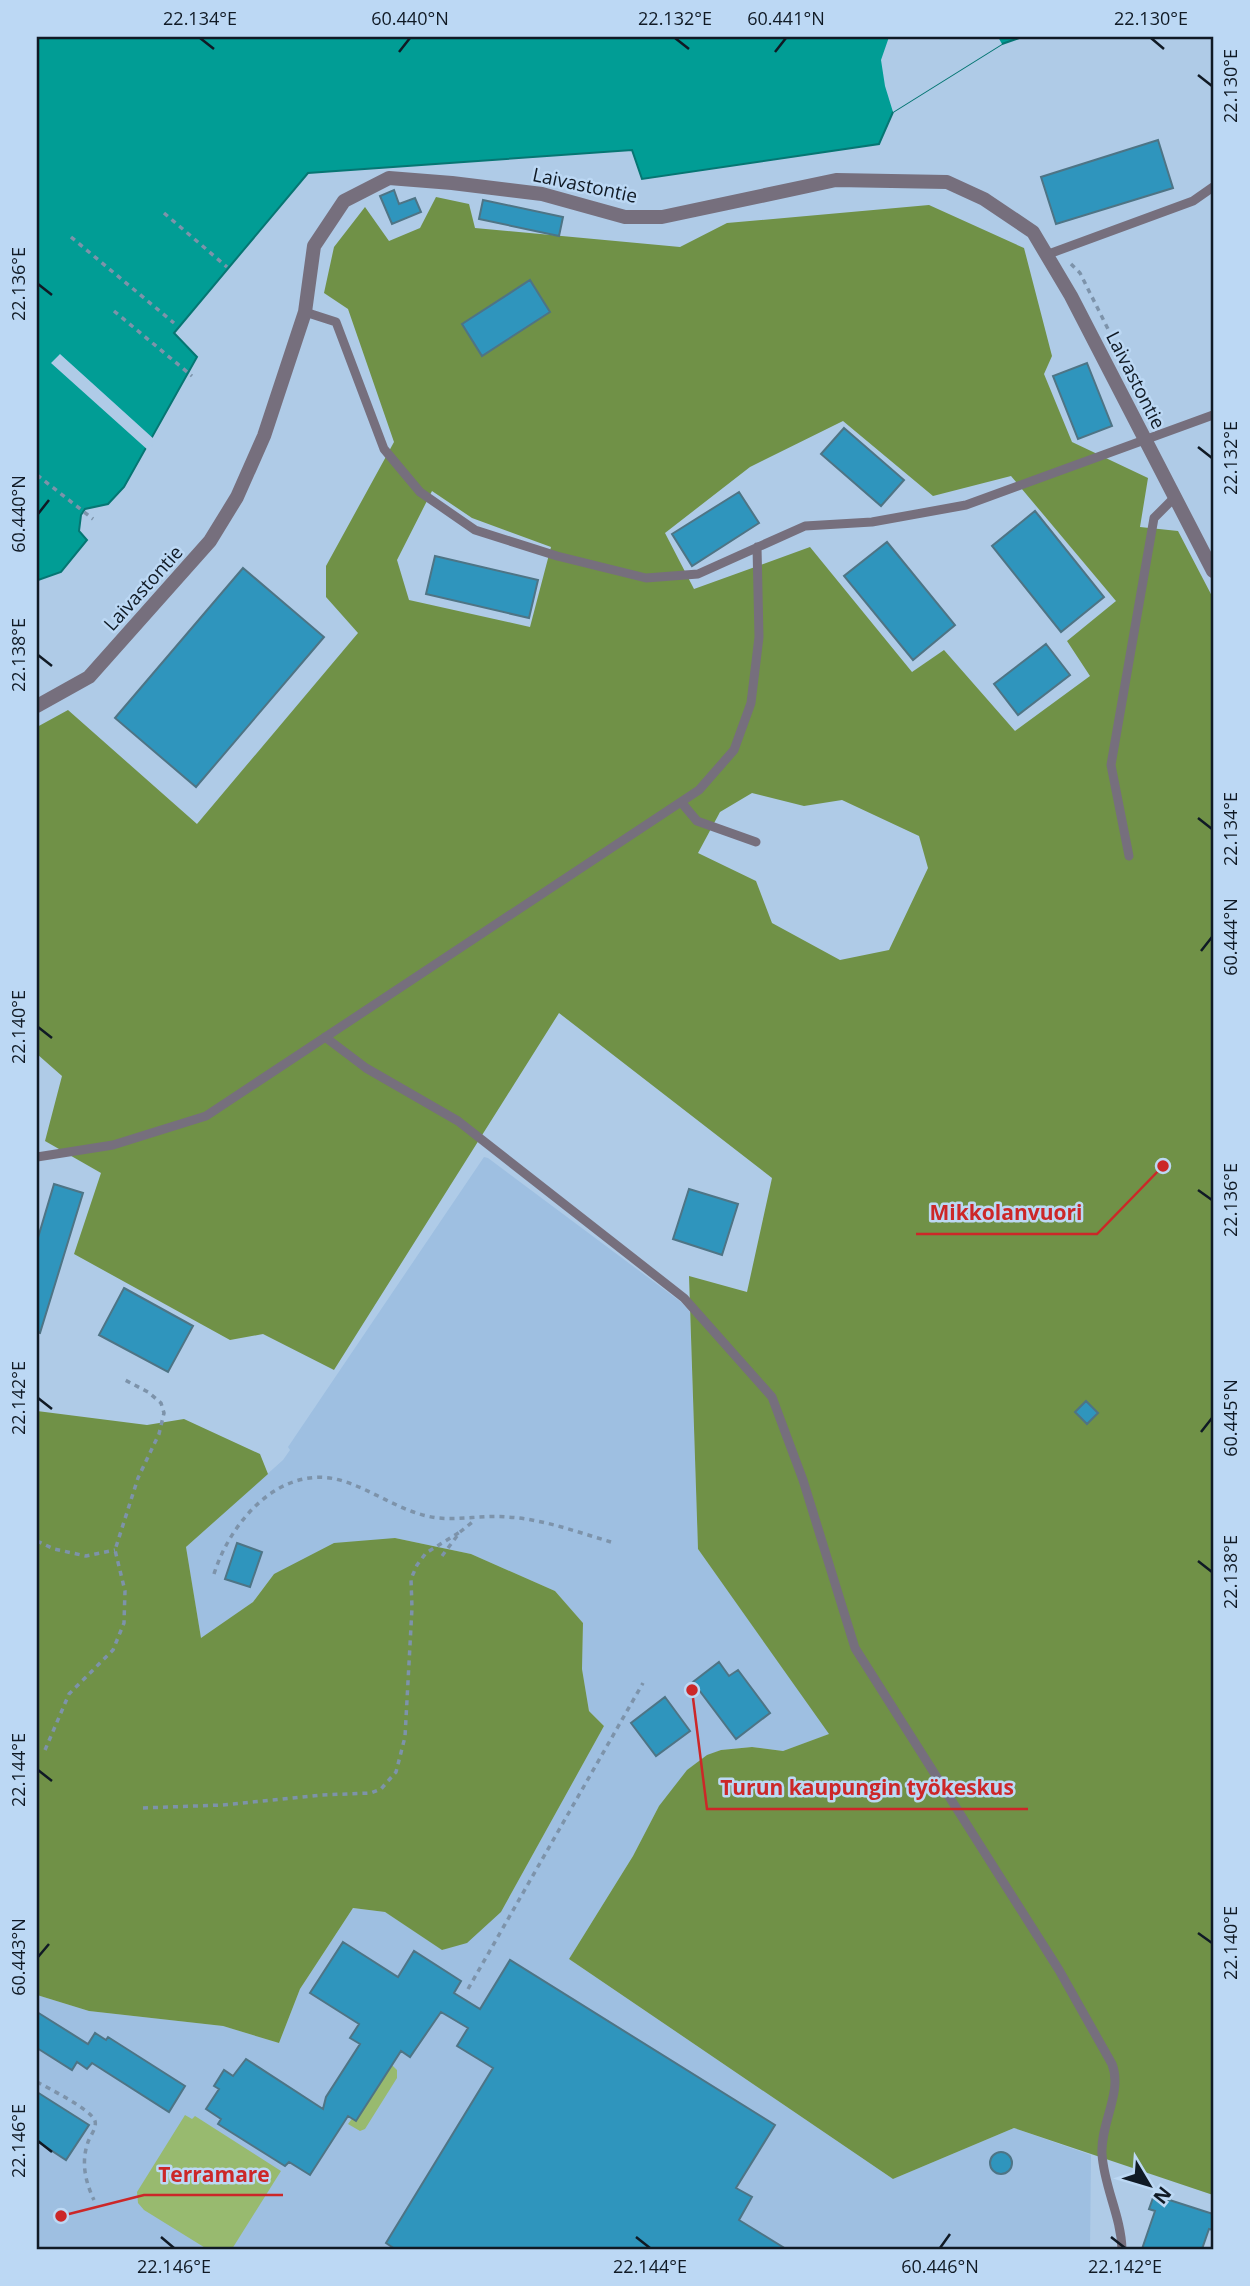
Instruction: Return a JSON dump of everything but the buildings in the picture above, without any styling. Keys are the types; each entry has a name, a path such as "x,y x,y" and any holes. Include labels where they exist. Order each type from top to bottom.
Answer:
{"street":[{"name":"Laivastontie","path":"37,706 89,677 210,541 237,497 264,436 304,312 314,246 344,201 389,178 542,194 625,217 662,217 836,180 947,182 984,199 1033,232 1071,296 1213,570"}],"lane":[{"path":"1046,255 1193,201 1213,187"},
{"path":"304,312 336,321 384,449 421,492 475,530 557,556 646,578 698,574 805,526 872,523 966,505 1213,415"},
{"path":"1129,856 1111,765 1154,518 1175,497"},
{"path":"37,1157 113,1145 206,1116 699,790 734,750 751,703 759,637 757,547"},
{"path":"681,802 697,821 757,842"},
{"path":"325,1037 366,1068 458,1121 674,1289 772,1397 803,1480 855,1648 1059,1970 1112,2064 1116,2074 1115,2084 1103,2135 1102,2154 1121,2232 1122,2249"}],"path":[{"path":"164,214 227,267"},
{"path":"71,237 174,323"},
{"path":"114,311 192,376"},
{"path":"37,475 93,519"},
{"path":"45,1749 69,1694 113,1650 124,1623 125,1591 115,1550 138,1478 159,1434 164,1413 161,1403 148,1392 125,1380"},
{"path":"214,1573 229,1538 247,1515 288,1482 312,1477 340,1480 368,1490 387,1501 436,1518 505,1517 536,1520 611,1542"},
{"path":"442,1556 460,1532 472,1521 480,1518"},
{"path":"143,1808 222,1805 371,1793 381,1789 396,1772 405,1737 411,1579 426,1553 460,1532"},
{"path":"37,1541 54,1549 86,1556 115,1550"},
{"path":"468,1989 643,1683"},
{"path":"37,2081 77,2105 94,2119 96,2124 88,2141 84,2168 85,2179 94,2200"}],"shaded area":[{"path":"37,37 1022,37 1002,44 893,112 879,144 642,179 632,150 308,173 174,333 197,357 124,487 108,504 85,509 81,515 79,531 87,540 61,572 38,580 37,585"},
{"path":"436,197 469,204 475,228 680,247 727,223 929,205 1024,248 1052,356 1044,374 1072,442 1148,478 1140,527 1178,531 1213,598 1213,2195 1014,2128 893,2179 569,1959 633,1856 659,1806 687,1770 707,1755 721,1750 752,1747 783,1751 829,1734 698,1549 689,1276 747,1292 772,1178 559,1013 334,1370 263,1334 230,1340 74,1254 101,1173 45,1141 62,1076 37,1054 37,727 68,710 197,824 358,633 326,597 326,566 394,442 348,309 324,293 334,247 365,207 389,241 420,228","holes":["843,421 933,496 1011,476 1116,601 1067,641 1090,676 1015,731 944,650 912,672 810,547 694,589 665,533 750,467","432,491 472,518 551,547 530,627 409,600 397,560","752,793 804,806 842,800 919,836 928,868 889,950 840,960 772,923 756,881 698,853 720,812"]},
{"path":"484,1157 681,1302 690,1312 698,1549 830,1734 783,1751 752,1747 721,1750 701,1759 659,1806 633,1856 569,1959 893,2179 1014,2128 1091,2155 1090,2249 37,2249 37,1995 89,2011 223,2026 279,2043 300,1989 353,1908 385,1912 443,1950 501,1912 604,1726 589,1711 582,1669 583,1623 555,1591 471,1554 395,1538 274,1574 253,1602 201,1639 186,1547 283,1460 290,1450 288,1447"},
{"path":"37,1411 147,1425 184,1419 260,1454 268,1474 186,1547 201,1638 253,1602 274,1574 334,1543 395,1538 471,1554 555,1591 583,1623 582,1669 589,1711 604,1726 501,1912 467,1943 442,1950 385,1912 353,1908 300,1989 279,2043 223,2026 89,2011 37,1995"},
{"path":"392,2065 397,2070 397,2078 365,2129 360,2131 348,2124"},
{"path":"185,2115 192,2119 195,2116 281,2171 232,2249 207,2249 144,2210 138,2203 137,2192"}],"pier":[{"path":"889,37 998,37 1002,44 893,112 881,60"},
{"path":"60,354 155,440 149,451 51,363"}],"place":[{"name":"Mikkolanvuori","path":"1163,1166"},
{"name":"Turun kaupungin työkeskus","path":"692,1690"},
{"name":"Terramare","path":"61,2216"}]}
